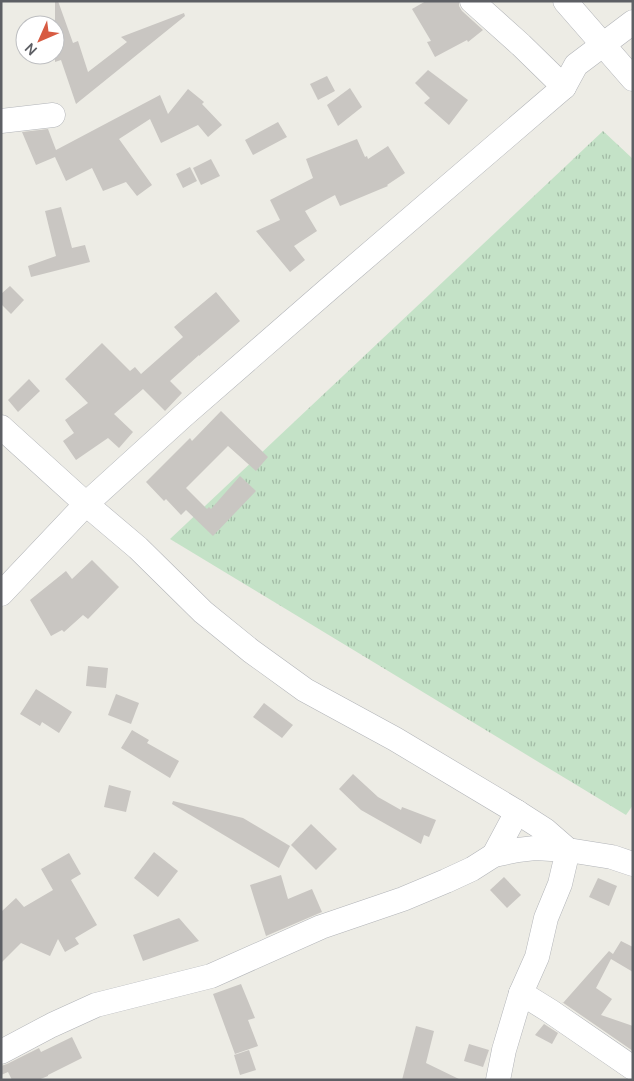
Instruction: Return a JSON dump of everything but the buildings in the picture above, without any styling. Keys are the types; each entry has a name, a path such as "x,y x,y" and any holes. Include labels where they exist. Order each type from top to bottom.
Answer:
{"street":[{"path":"472,1 521,44 564,87"},
{"path":"565,1 633,79"},
{"path":"1,594 86,504 191,409 564,87 576,64 631,25"},
{"path":"1,121 53,115"},
{"path":"1,427 138,548 203,612 251,651 305,690 395,739 517,812 545,830 568,850"},
{"path":"494,855 517,812"},
{"path":"1,1052 52,1025 96,1006 211,976 321,928 437,885 472,869 494,855 535,848 568,850 612,857 633,864"},
{"path":"498,1080 504,1050 521,993 537,958 546,918 560,884 568,850"},
{"path":"521,993 633,1068"}],"green space":[{"path":"603,131 633,159 633,805 626,815 170,539"}]}
